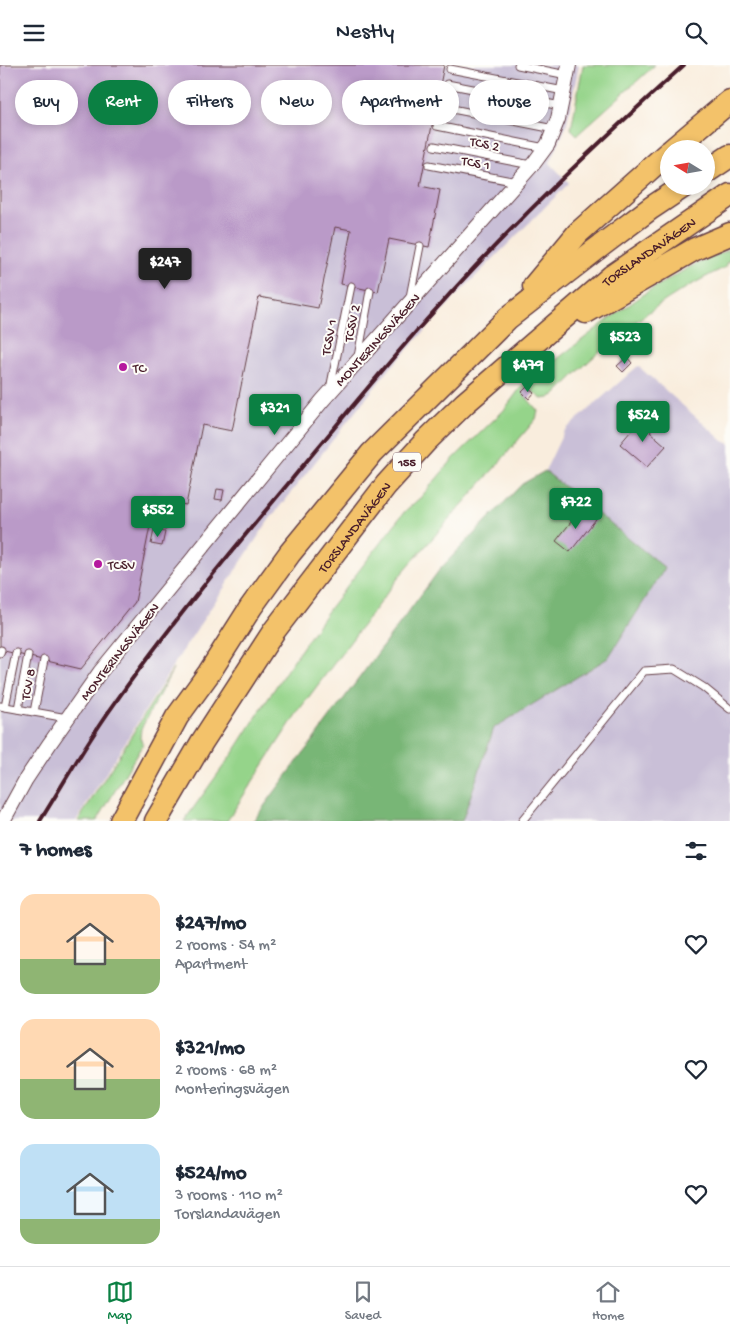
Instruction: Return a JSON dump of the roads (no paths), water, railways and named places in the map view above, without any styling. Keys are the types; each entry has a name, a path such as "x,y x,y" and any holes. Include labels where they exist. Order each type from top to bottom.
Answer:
{"main road":[{"path":"684,140 730,101"},
{"path":"715,166 730,156"},
{"path":"508,317 578,233 660,160"},
{"name":"155","path":"121,821 177,717 290,553 372,453 508,317 670,195"},
{"name":"TORSLANDAVÄGEN","path":"156,821 202,742 274,631 328,558 386,485 426,441 465,403 612,276 730,195"},
{"path":"536,341 648,275 695,249 730,233"}],"street":[{"name":"MONTERINGSVÄGEN","path":"3,821 26,779 100,672 329,393 532,166 545,148 554,129 561,106 568,70"}],"lane":[{"path":"518,65 568,70"},
{"path":"450,69 564,91"},
{"path":"459,86 561,106"},
{"path":"459,110 554,129"},
{"path":"437,126 545,148"},
{"name":"TCS 2","path":"434,146 532,166"},
{"name":"TCS 1","path":"429,165 517,183"},
{"path":"409,303 420,246"},
{"name":"TCSV 1","path":"329,393 351,287"},
{"name":"TCSV 2","path":"357,361 370,291"},
{"path":"16,653 3,707 67,718"},
{"path":"18,709 28,655"},
{"name":"TCV 8","path":"34,712 44,660"},
{"path":"522,821 644,671 674,669 703,687 730,709"}],"railway":[{"path":"40,821 102,721 177,619 382,371 467,275 527,213 684,65"}],"place":[{"name":"TC","path":"123,367"},
{"name":"TCSV","path":"98,564"}]}
